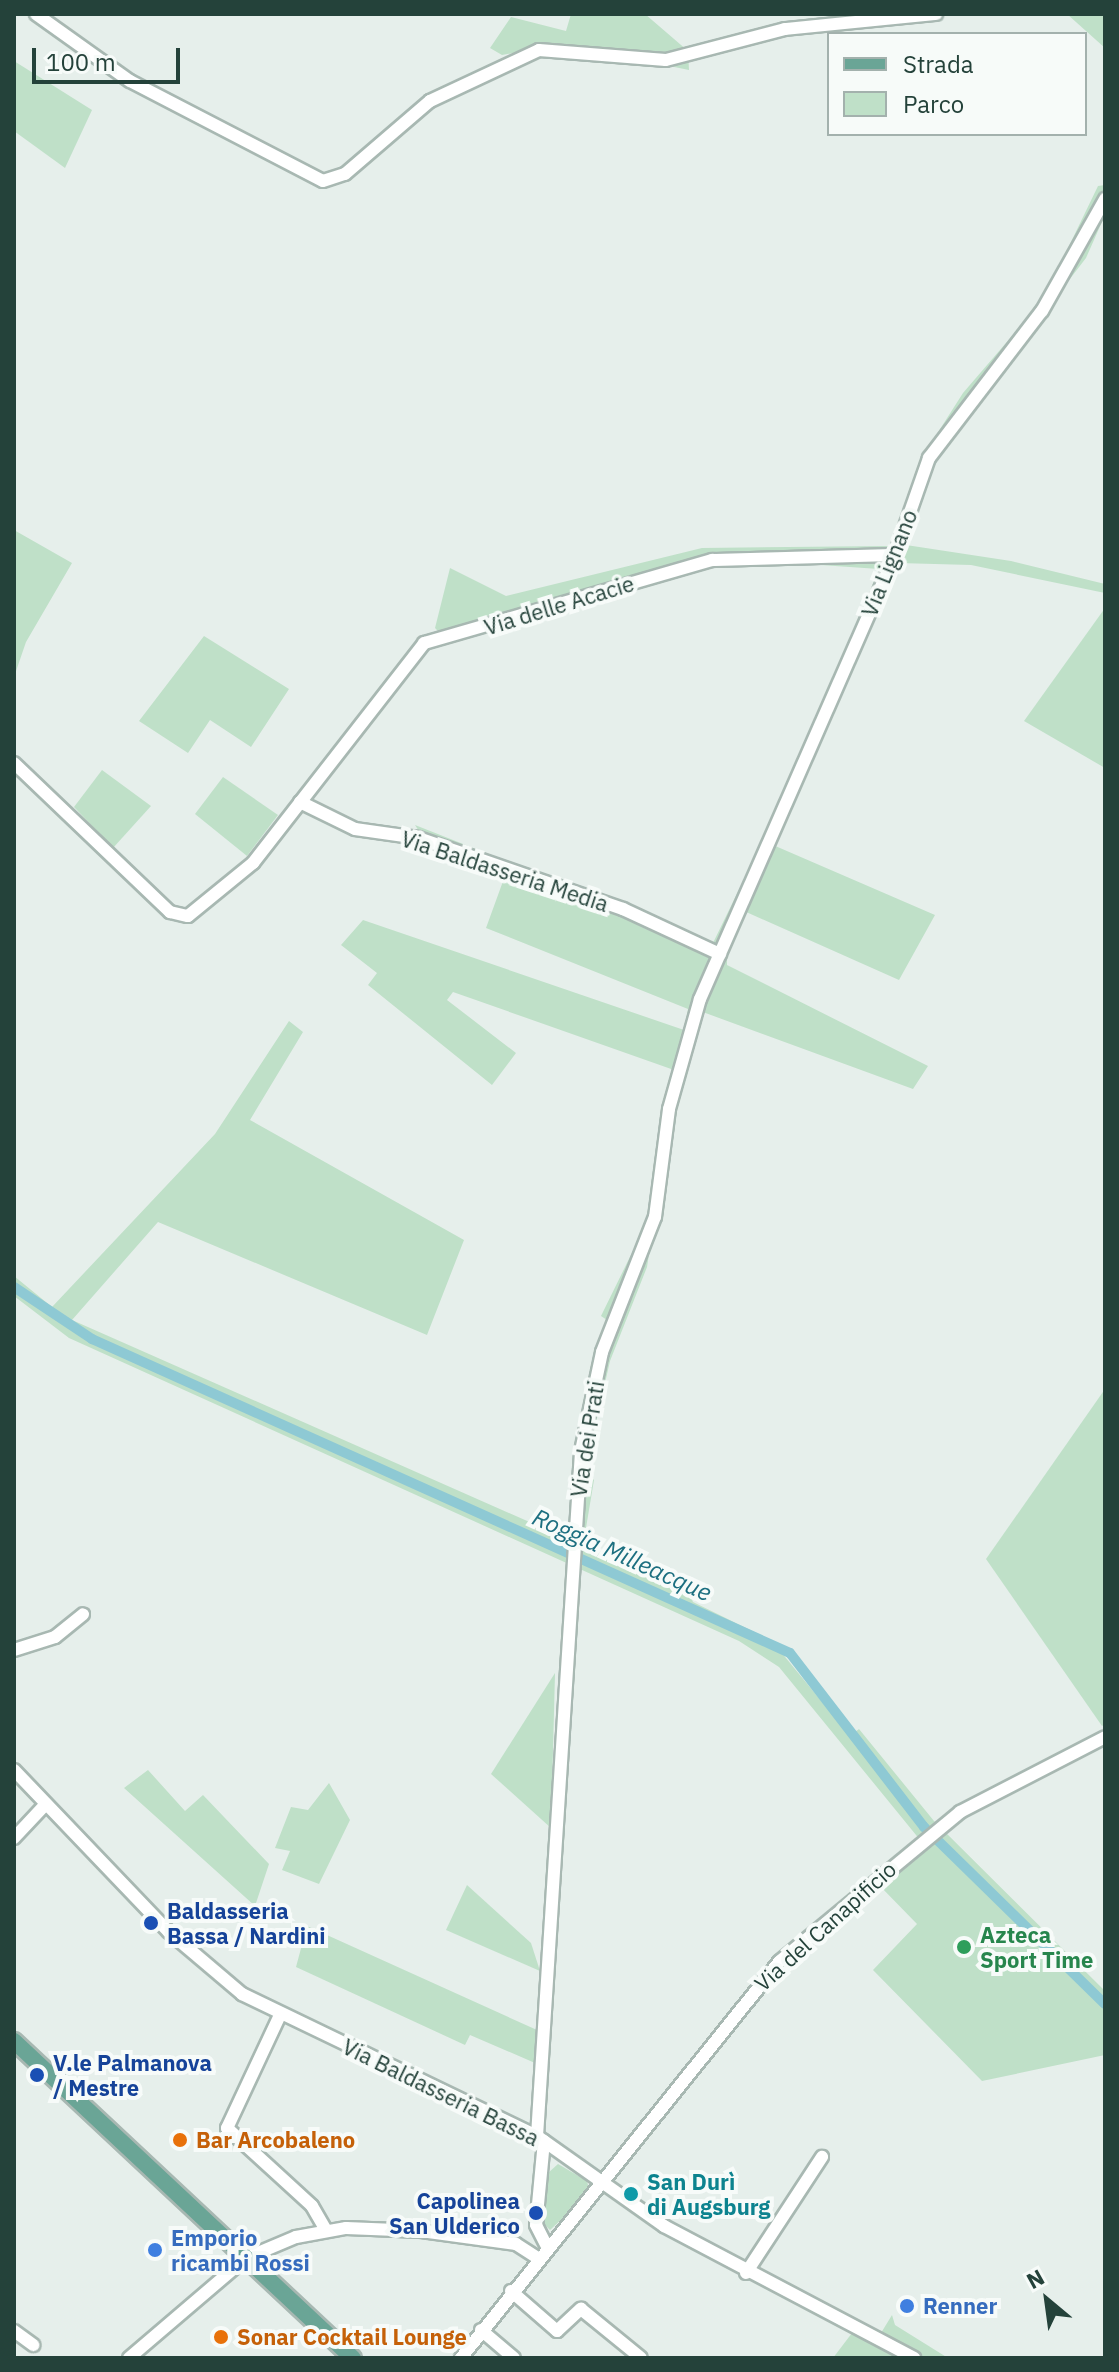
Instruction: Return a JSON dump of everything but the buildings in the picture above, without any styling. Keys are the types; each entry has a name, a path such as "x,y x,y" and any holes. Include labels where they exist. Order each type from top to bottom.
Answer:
{"main road":[{"path":"14,2041 353,2358"}],"street":[{"path":"36,14 130,81 323,181 345,174 421,107 516,56 558,50 666,60 785,29 936,14"},
{"name":"Via Lignano","path":"720,954 895,555 929,458 1042,311 1105,199"},
{"name":"Via delle Acacie","path":"300,802 424,643 712,560 895,555"},
{"path":"14,763 178,917 195,913 242,875 300,802"},
{"name":"Via Baldasseria Media","path":"300,802 355,829 418,838 623,909 720,954"},
{"name":"Via dei Prati","path":"546,2245 536,2229 581,1451 602,1352 655,1217 669,1109 720,954"},
{"path":"14,1650 55,1637 83,1614"},
{"name":"Via del Canapificio","path":"461,2358 546,2245 607,2184 753,1989 935,1830 1105,1737"},
{"name":"Via Baldasseria Bassa","path":"14,1770 206,1967 280,2015 541,2138 746,2273 914,2358"},
{"path":"14,1838 45,1805"},
{"path":"280,2015 227,2128 312,2206 326,2230"},
{"path":"746,2273 822,2157"},
{"path":"129,2358 246,2258 326,2230 491,2239 536,2257"},
{"path":"511,2291 557,2331 581,2309 641,2358"},
{"path":"481,2330 514,2358"},
{"path":"14,2331 33,2345"}],"green space":[{"path":"571,14 645,14 688,51 689,70 562,44 502,55 490,48 511,17 566,31"},
{"path":"1067,14 1105,14 1105,48"},
{"path":"14,61 92,110 65,168 14,131"},
{"path":"1105,185 1105,215 1086,258 939,449 906,545 1011,561 1105,584 1105,593 971,565 898,563 773,845 935,915 899,980 744,911 727,948 727,965 928,1066 913,1089 700,1011 671,1117 647,1267 610,1361 585,1471 594,1480 583,1546 689,1593 693,1602 785,1647 781,1652 850,1736 859,1729 934,1821 1105,1991 1105,2055 982,2081 873,1970 917,1924 878,1884 925,1846 779,1667 739,1641 69,1338 14,1296 14,1276 52,1307 215,1134 289,1021 303,1032 250,1120 464,1240 427,1335 158,1222 72,1320 568,1539 577,1440 607,1320 601,1316 651,1214 674,1070 453,992 447,1000 516,1053 492,1085 368,985 377,973 341,945 363,920 684,1030 688,1009 486,928 506,873 426,842 415,825 713,943 783,799 879,569 704,557 440,633 435,628 450,568 506,596 702,548 890,546 928,448 963,393 1043,300 1098,186"},
{"path":"14,530 72,563 26,642 14,677"},
{"path":"1105,608 1105,768 1024,721"},
{"path":"204,636 289,689 251,747 210,720 188,753 139,721"},
{"path":"102,770 151,806 113,848 74,807"},
{"path":"223,777 278,815 247,856 195,814"},
{"path":"1105,1389 1105,1724 1102,1726 986,1559"},
{"path":"555,1673 551,1828 491,1774"},
{"path":"148,1770 185,1811 203,1795 269,1864 255,1906 124,1788"},
{"path":"329,1783 350,1820 319,1884 282,1870 290,1851 275,1848 291,1807 308,1810"},
{"path":"467,1885 531,1943 540,1971 446,1930"},
{"path":"307,1926 537,2030 535,2063 470,2035 465,2045 296,1967"},
{"path":"558,2164 587,2181 590,2193 550,2230 542,2222 548,2173"},
{"path":"892,2315 895,2325 948,2358 925,2358 881,2333"},
{"path":"852,2333 905,2358 833,2358"}],"waterway":[{"name":"Roggia Milleacque","path":"14,1287 92,1339 790,1653 924,1827 1105,2004"}],"place":[{"name":"Baldasseria Bassa / Nardini","path":"151,1923"},
{"name":"Azteca Sport Time","path":"964,1947"},
{"name":"V.le Palmanova / Mestre","path":"37,2075"},
{"name":"Bar Arcobaleno","path":"180,2140"},
{"name":"San Durì di Augsburg","path":"631,2194"},
{"name":"Capolinea San Ulderico","path":"536,2213"},
{"name":"Emporio ricambi Rossi","path":"155,2250"},
{"name":"Renner","path":"907,2306"},
{"name":"Sonar Cocktail Lounge","path":"221,2337"}]}
